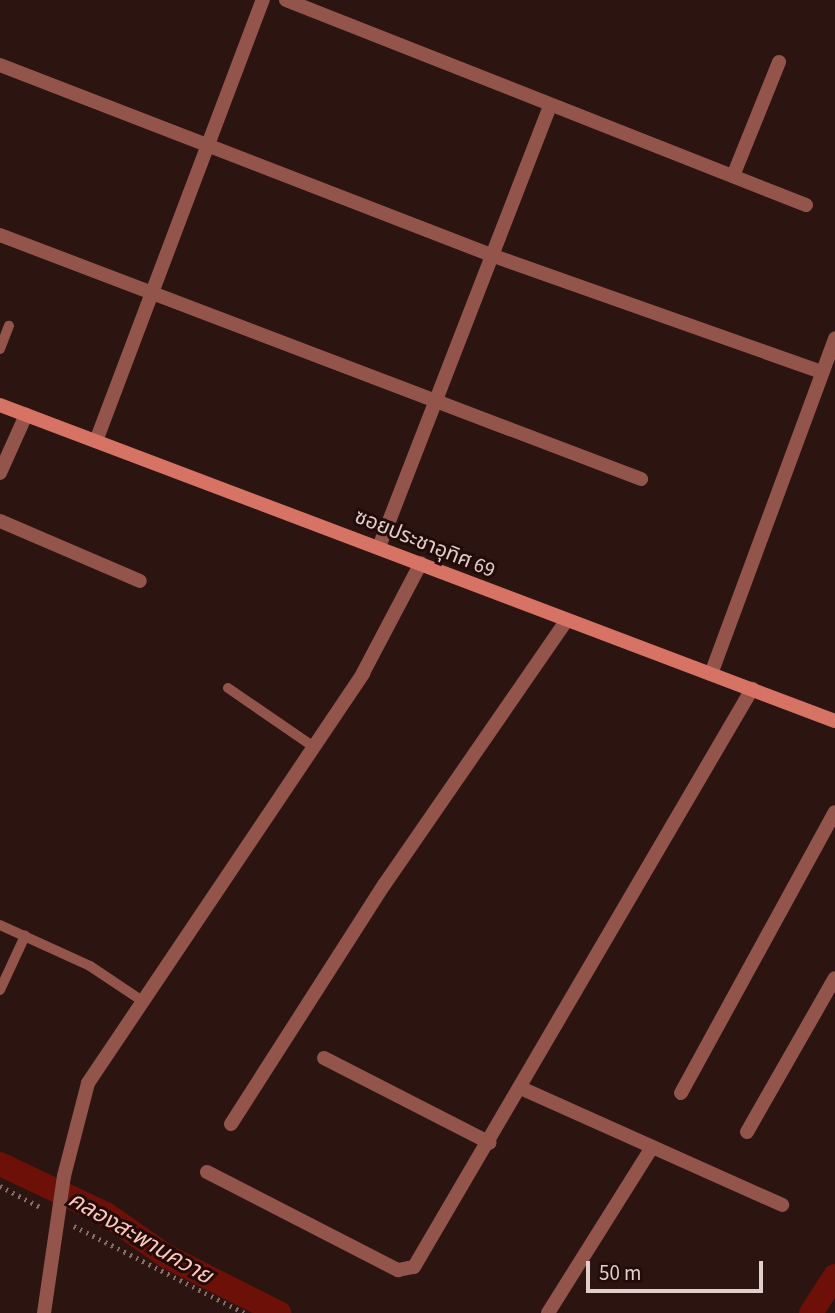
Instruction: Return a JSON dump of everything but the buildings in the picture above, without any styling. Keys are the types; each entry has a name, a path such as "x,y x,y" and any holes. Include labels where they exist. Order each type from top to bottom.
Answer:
{"street":[{"path":"96,440 263,0"},
{"path":"286,0 806,205"},
{"path":"733,176 779,62"},
{"path":"0,65 491,255 822,372"},
{"path":"379,547 550,105"},
{"path":"0,235 641,479"},
{"path":"711,674 835,338"},
{"name":"ซอยประชาอุทิศ 69","path":"0,405 835,721"},
{"path":"0,473 26,415"},
{"path":"0,521 140,581"},
{"path":"44,1313 64,1176 88,1083 141,1000 369,663 421,563"},
{"path":"231,1124 384,885 567,620"},
{"path":"207,1172 407,1271 523,1089 752,689"},
{"path":"681,1093 835,812"},
{"path":"747,1132 835,978"},
{"path":"324,1058 490,1143"},
{"path":"523,1089 782,1205"},
{"path":"548,1313 652,1147"}],"lane":[{"path":"0,349 9,326"},
{"path":"228,688 314,747"},
{"path":"0,925 90,965 141,1000"},
{"path":"0,990 25,936"}],"path":[{"path":"0,1186 245,1313"}],"waterway":[{"name":"คลองสะพานควาย","path":"0,1164 106,1214 166,1256 279,1313"},
{"path":"811,1313 835,1276"}]}
